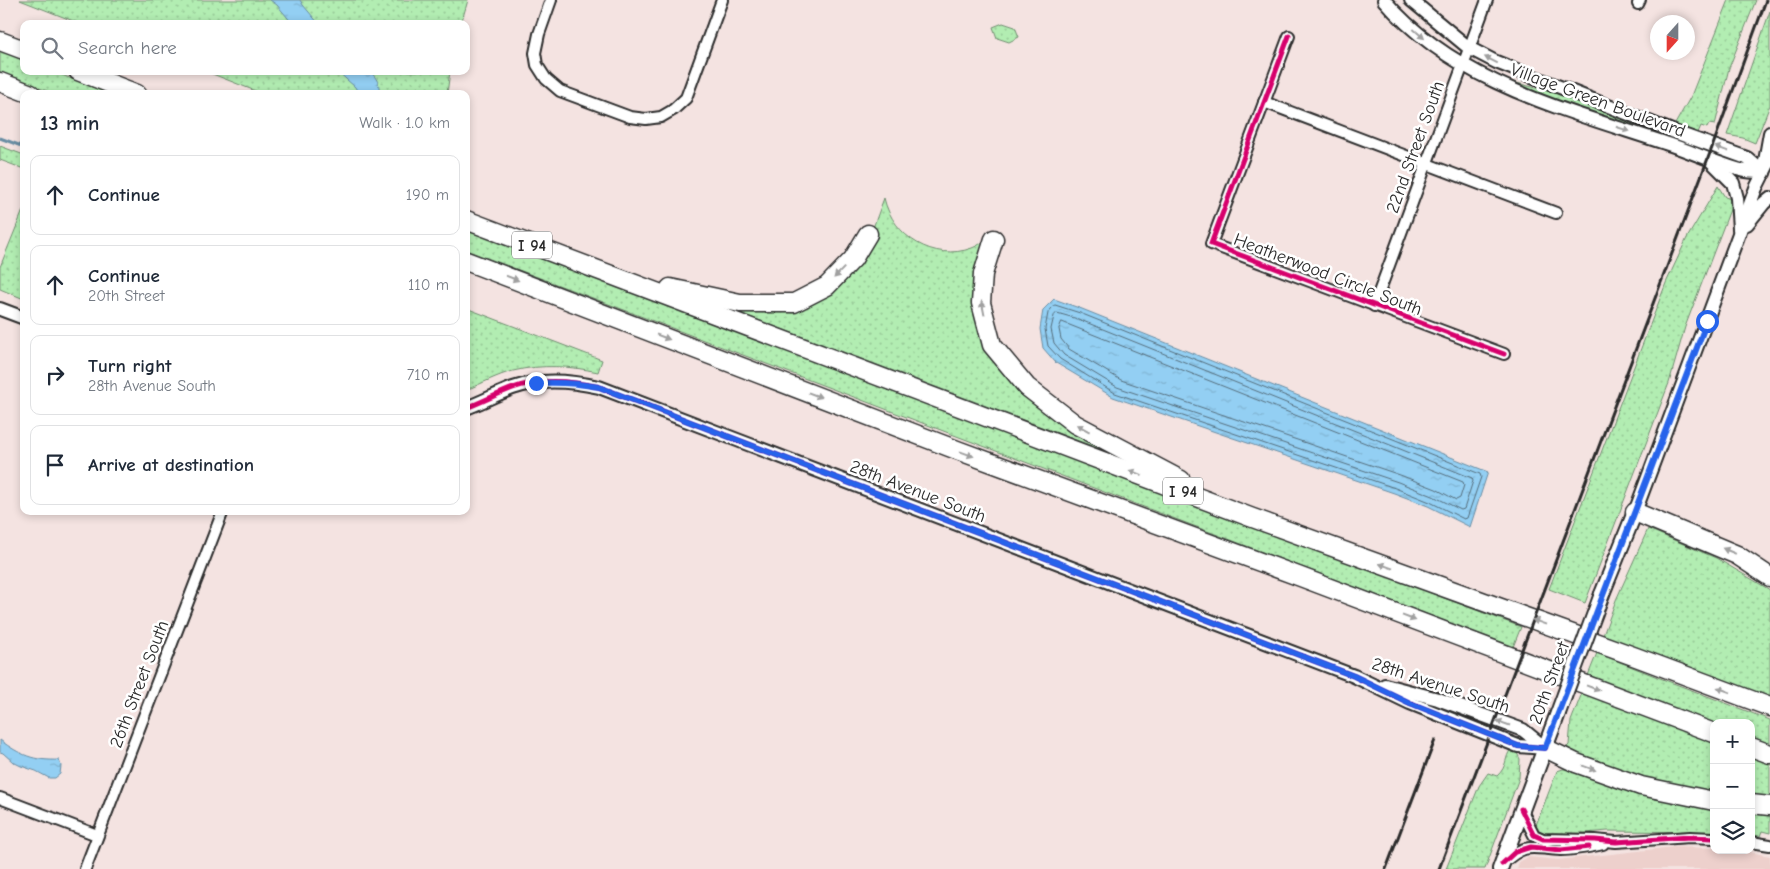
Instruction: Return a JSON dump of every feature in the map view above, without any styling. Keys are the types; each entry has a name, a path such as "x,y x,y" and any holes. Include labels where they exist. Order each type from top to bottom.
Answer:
{"highway":[{"path":"0,41 20,48"},
{"path":"88,75 127,90"},
{"path":"0,82 21,90"},
{"name":"I 94","path":"470,222 1036,434 1250,517 1770,707"},
{"path":"597,270 740,303 794,303 827,286 853,259 868,234"},
{"path":"994,239 982,274 981,303 992,345 1027,387 1075,424 1250,517"},
{"name":"I 94","path":"470,263 948,447 1298,576 1710,731"},
{"path":"1635,512 1737,555 1770,577"},
{"path":"1545,748 1576,763 1641,786 1710,800"},
{"path":"1755,748 1770,754"},
{"path":"1755,804 1770,806"}],"main road":[{"name":"20th Street","path":"1501,867 1602,594 1635,512"}],"street":[{"path":"551,0 535,52 538,65 546,79 560,91 630,117 646,119 661,117 673,110 686,98 722,0"},
{"name":"Village Green Boulevard","path":"1384,0 1428,42 1463,65 1504,85 1576,114 1742,170 1767,174"},
{"path":"1411,0 1469,48 1511,68 1747,158 1767,174"},
{"name":"22nd Street South","path":"1374,306 1487,0"},
{"name":"Heatherwood Circle South","path":"1289,36 1210,244 1504,354"},
{"path":"1264,102 1556,213"},
{"path":"1767,174 1770,133"},
{"path":"1708,158 1733,183 1737,198 1739,234"},
{"path":"1635,512 1739,234 1767,174 1770,160"},
{"path":"1739,234 1764,202 1770,198"},
{"path":"0,309 20,316"},
{"name":"28th Avenue South","path":"470,406 515,387 536,383 574,383 599,387 1354,676 1410,703 1518,746 1545,748"},
{"name":"26th Street South","path":"85,869 221,515"},
{"path":"0,798 97,835"},
{"path":"1521,809 1531,830 1538,838 1616,842"},
{"path":"1501,867 1515,852 1531,847 1561,850 1588,848 1616,842 1690,837 1710,838"},
{"path":"1755,843 1770,845"}],"shaded area":[{"path":"1674,847 1710,848 1710,854 1755,853 1770,856 1770,869 1517,869 1519,862 1528,857 1558,860"}],"green space":[{"path":"20,0 468,0 462,20 71,20"},
{"path":"1729,0 1756,0 1729,68 1715,125 1709,124 1707,128 1701,126 1697,135 1674,126 1691,96"},
{"path":"1770,11 1770,105 1755,143 1743,138 1727,135"},
{"path":"1003,23 1015,27 1019,37 1009,42 997,38 993,27"},
{"path":"0,51 20,58 20,75 62,75 100,90 45,90 0,73"},
{"path":"215,75 449,75 448,90 253,90"},
{"path":"1513,82 1567,96 1645,126 1644,129 1595,115"},
{"path":"0,146 20,154 20,168 0,160"},
{"path":"1718,186 1725,197 1731,199 1731,207 1685,327 1669,383 1585,603 1549,589 1666,283 1687,238"},
{"path":"884,198 896,224 906,235 930,249 943,252 958,251 974,247 989,238 983,252 995,360 1013,384 1034,404 1064,425 1116,455 724,307 782,311 866,247"},
{"path":"20,218 20,297 0,289 0,267"},
{"path":"470,230 1521,627 1513,647 470,252"},
{"path":"470,310 602,360 598,372 577,368 535,367 501,375 470,388"},
{"path":"1648,529 1716,558 1770,590 1770,699 1602,638 1616,600"},
{"path":"1597,653 1770,720 1770,745 1755,739 1755,719 1710,719 1710,723 1587,678"},
{"path":"1582,693 1710,741 1710,792 1668,786 1571,754 1566,748 1569,745 1571,721"},
{"path":"1511,749 1517,753 1520,759 1519,778 1485,869 1446,869 1479,786 1488,773 1497,776"},
{"path":"1755,758 1770,764 1770,799 1755,797"},
{"path":"1573,769 1710,805 1710,832 1608,831 1547,836 1536,829 1536,825 1557,771"},
{"path":"1755,810 1770,811 1770,833 1762,831 1760,836 1755,835"}],"water":[{"path":"270,0 300,0 316,20 290,20"},
{"path":"342,75 373,75 378,81 379,90 357,90"},
{"path":"1054,299 1488,472 1470,527 1428,506 1394,493 1113,397 1056,363 1043,348 1040,329 1043,310"},
{"path":"0,740 14,750 28,756 59,760 61,766 60,774 55,778 49,778 13,762 0,752"}],"waterway":[{"path":"0,138 20,146"}],"railway":[{"path":"1439,869 1766,0"},
{"path":"1386,869 1435,740"}],"cycle path":[{"path":"1289,36 1211,244 1504,354"},
{"path":"470,406 513,388 534,383 567,382 599,387 1354,676 1410,703 1518,746 1545,748"},
{"path":"1521,809 1534,835 1543,839 1616,842 1690,837 1710,838"},
{"path":"1502,864 1515,852 1531,847 1561,850 1589,847"}],"route":[{"path":"536,383 558,382 599,387 1354,676 1410,703 1518,746 1545,748 1707,321"}]}
